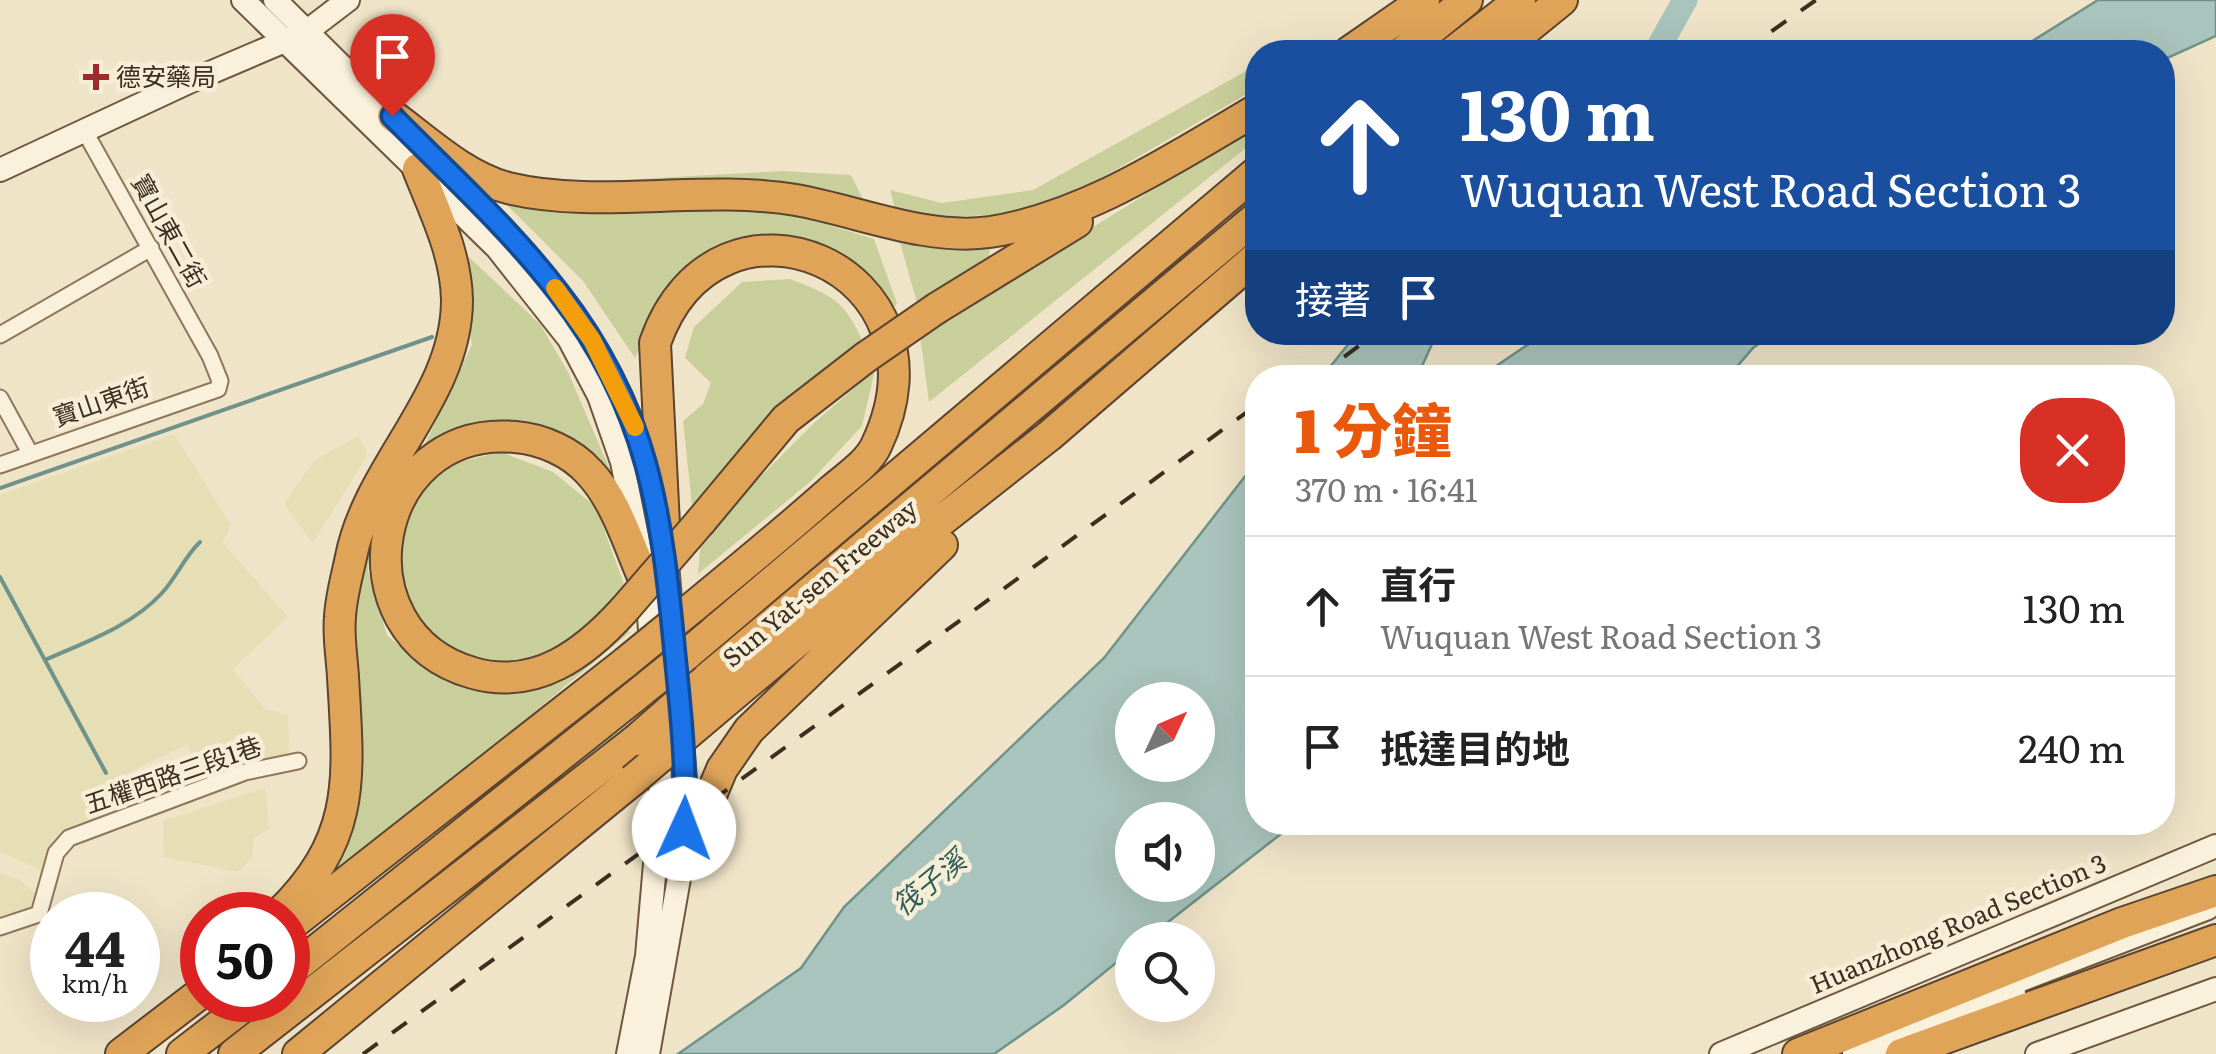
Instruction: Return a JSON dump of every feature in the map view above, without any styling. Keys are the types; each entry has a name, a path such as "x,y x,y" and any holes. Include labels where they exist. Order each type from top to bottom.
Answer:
{"highway":[{"path":"1366,40 1424,0"},
{"path":"1418,40 1467,0"},
{"path":"1468,40 1520,0"},
{"path":"1513,40 1562,0"},
{"path":"392,116 466,170 506,187 568,198 734,192 798,200 960,234 988,232 1062,214 1166,162"},
{"path":"646,586 606,493 577,461 534,440 488,438 443,453 408,484 392,512 384,560 395,607 424,646 465,671 513,678 544,671 595,642 624,610 701,521 786,418 937,308 1166,162 1245,116"},
{"path":"302,892 334,835 346,796 340,618 358,526 434,389 450,346 457,301 452,256 418,169"},
{"name":"Sun Yat-sen Freeway","path":"310,955 686,654 1245,182"},
{"name":"Sun Yat-sen Freeway","path":"234,1054 636,740 702,702 1245,227"},
{"path":"310,911 692,608 790,527 875,448 891,397 892,349 874,304 841,271 814,257 784,250 738,255 698,277 664,316 654,343 665,545"},
{"path":"298,1054 633,780 702,702 911,546 1049,436 1245,267"},
{"path":"681,868 722,769 749,730 969,520 1049,436"},
{"path":"1798,1054 2122,923 2216,891"},
{"path":"1901,1054 2216,940"},
{"path":"121,1054 180,1008"},
{"path":"182,1054 223,1022"}],"main road":[{"path":"243,0 295,36 392,116 520,246 592,340 642,442 665,545 684,752 681,868 628,1054"},
{"path":"275,0 295,36 496,248 569,339 599,396 622,462 646,586 661,795 648,1054"},
{"path":"0,170 295,36 348,0"},
{"name":"Huanzhong Road Section 3","path":"1721,1054 2216,846"},
{"path":"1828,1054 2216,906"},
{"path":"1854,1054 2216,916"},
{"path":"2038,1054 2216,989"}],"street":[{"name":"寶山東二街","path":"84,130 210,356 220,381 218,389"},
{"path":"0,336 151,248"},
{"name":"寶山東街","path":"0,466 218,389"},
{"path":"0,398 30,453"},
{"name":"五權西路三段1巷","path":"0,927 39,914 56,852 69,838 244,772 298,761"}],"shaded area":[{"path":"174,434 231,525 223,543 288,617 233,669 265,709 288,715 289,762 199,785 188,744 110,782 120,813 57,845 41,870 0,852 0,495"},
{"path":"358,436 368,454 313,543 284,504 314,461"},
{"path":"265,788 269,829 254,838 252,858 238,872 164,857 163,821"},
{"path":"0,873 20,880 33,892 30,892 30,912 0,920"}],"green space":[{"path":"1245,72 1245,95 1043,212 915,219 897,216 890,190 942,203 1033,190"},
{"path":"1245,132 1245,149 929,402 920,335"},
{"path":"783,171 851,175 867,207 594,186 602,181"},
{"path":"501,199 556,211 685,201 790,213 874,239 897,303 891,312 833,253 687,277 657,310 635,358 583,281"},
{"path":"900,242 944,248 990,245 989,259 917,303"},
{"path":"469,257 540,324 568,372 614,479 562,442 484,428 423,448 472,345 460,264"},
{"path":"790,279 835,301 850,317 863,342 774,413 692,505 683,421 703,404 711,383 685,358 694,327 742,282"},
{"path":"875,370 862,426 810,482 698,574 701,536 814,423"},
{"path":"501,452 553,472 596,507 625,587 564,649 530,666 486,665 443,646 408,616 389,567 406,514 428,484 455,463"},
{"path":"372,534 368,571 387,635 432,673 474,689 518,691 625,630 630,632 316,895 351,826 362,782 349,660 361,562"}],"water":[{"path":"2098,0 2216,0 2216,36 2175,55 2175,40 2034,40"},
{"path":"1348,345 1432,345 1422,365 1332,365"},
{"path":"1527,345 1757,345 1738,365 1498,365"},
{"name":"筏子溪","path":"1245,476 1245,835 1280,835 1215,885 1215,802 1115,802 1115,902 1194,902 1168,922 1115,922 1115,964 994,1054 678,1054 801,968 844,907 1104,658"}],"waterway":[{"path":"1663,40 1685,0"},
{"path":"0,488 432,337"},
{"path":"45,660 137,615 162,593 200,542"},
{"path":"0,577 106,773"}],"railway":[{"path":"1759,40 1816,0"},
{"path":"1333,365 1360,345"},
{"path":"363,1054 1245,413"}],"slow traffic":[{"path":"555,288 592,340 635,427"}],"place":[{"name":"德安藥局","path":"96,77"}],"route":[{"path":"392,116 520,246 560,294 592,340 642,442 665,545 684,752 684,829"}]}
